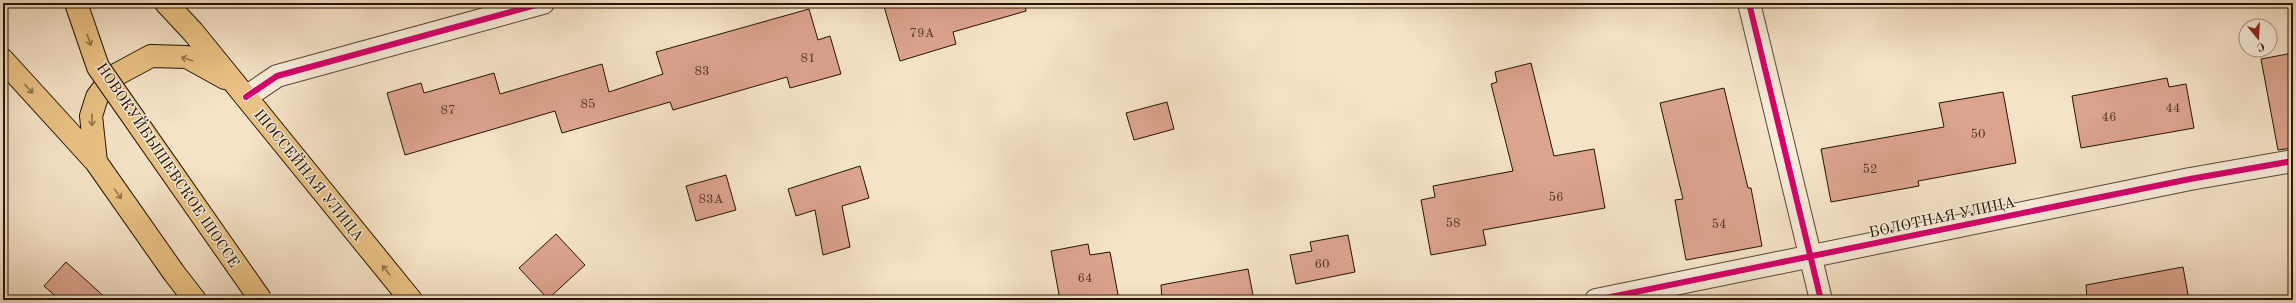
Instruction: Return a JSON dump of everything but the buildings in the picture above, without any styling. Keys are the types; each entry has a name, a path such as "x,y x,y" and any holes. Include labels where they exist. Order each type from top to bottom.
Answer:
{"main road":[{"name":"НОВОКУЙБЫШЕВСКОЕ ШОССЕ","path":"76,3 98,67 261,300"},
{"path":"166,3 193,32"},
{"path":"180,3 193,32"},
{"name":"ШОССЕЙНАЯ УЛИЦА","path":"193,32 411,300"},
{"path":"96,162 91,116 97,97 112,77 151,56 187,57 240,90"},
{"path":"3,60 96,162 174,274 195,300"}],"street":[{"path":"240,90 277,76 543,3"},
{"path":"1749,3 1811,257 1820,300"},
{"name":"БОЛОТНАЯ УЛИЦА","path":"1596,300 2190,179 2293,161"}],"cycle path":[{"path":"246,97 277,76 543,3"},
{"path":"1749,3 1821,300"},
{"path":"1596,300 2190,179 2293,161"}]}
